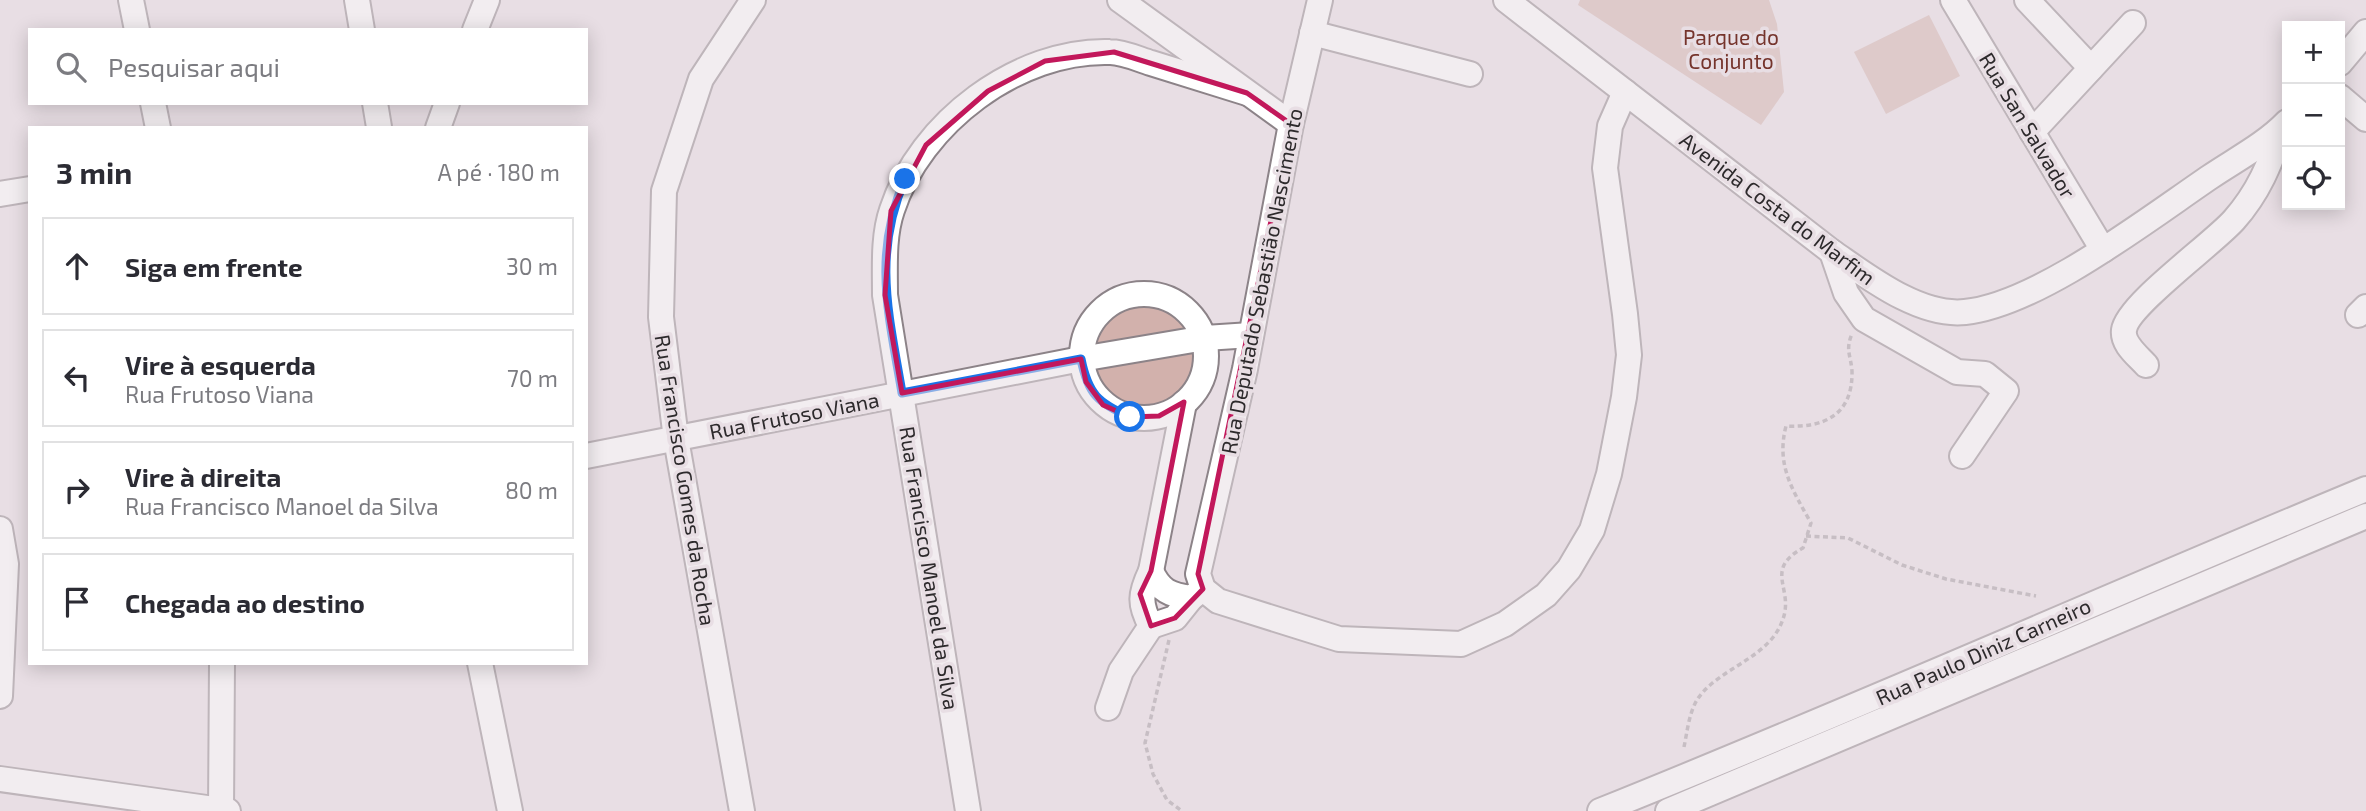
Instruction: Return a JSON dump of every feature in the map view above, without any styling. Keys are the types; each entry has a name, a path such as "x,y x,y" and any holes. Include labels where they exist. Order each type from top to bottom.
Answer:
{"street":[{"path":"131,0 137,28"},
{"path":"357,0 362,28"},
{"path":"476,28 487,0"},
{"name":"Rua Francisco Gomes da Rocha","path":"742,811 676,439 661,317 664,191 701,79 753,0"},
{"path":"1120,0 1291,124"},
{"name":"Rua Deputado Sebastião Nascimento","path":"1197,593 1251,335 1291,124 1320,0"},
{"name":"Avenida Costa do Marfim","path":"1506,0 1832,252 1877,283 1919,305 1963,313 2008,302 2103,250 2282,126"},
{"name":"Rua San Salvador","path":"1953,0 2103,250"},
{"path":"2027,0 2091,68"},
{"path":"2032,132 2133,23"},
{"path":"2345,57 2366,32"},
{"path":"1312,33 1470,74"},
{"name":"Rua Francisco Manoel da Silva","path":"968,811 885,295 886,249 891,212 905,179 926,145 961,111 1019,73 1045,61 1078,52 1114,52 1247,93"},
{"path":"1151,571 1156,583 1167,594 1197,593 1339,639 1461,644 1515,617 1546,595 1569,569 1592,530 1609,474 1624,397 1629,355 1605,168 1610,126 1625,92"},
{"path":"2345,101 2366,119"},
{"path":"153,105 158,126"},
{"path":"374,105 379,126"},
{"path":"439,126 446,105"},
{"path":"2146,365 2124,341 2124,327 2143,303 2233,221 2258,189 2282,130"},
{"path":"0,194 28,189"},
{"path":"1832,252 1846,293 1864,319 1957,372 1985,374 2006,391 1962,456"},
{"path":"1132,295 1159,296 1173,301 1193,318 1205,338 1206,362 1199,383 1184,403 1159,416 1130,417 1103,405 1086,382 1081,359 1088,327 1106,306 1132,295"},
{"name":"Rua Frutoso Viana","path":"588,456 1081,359 1205,338 1251,335"},
{"path":"1151,626 1142,609 1140,594 1151,571 1184,403"},
{"name":"Rua Paulo Diniz Carneiro","path":"1600,811 1643,803 2098,601 2366,489"},
{"name":"Rua Paulo Diniz Carneiro","path":"1668,811 1955,692 2366,516"},
{"path":"0,529 6,564 0,696"},
{"path":"1108,708 1121,671 1151,626 1175,618 1197,593"},
{"path":"0,779 223,810 222,665"},
{"path":"480,665 510,811"},
{"path":"1947,668 1955,692"}],"path":[{"path":"1684,747 1697,700 1712,684 1762,649 1783,622 1786,610 1781,582 1782,564 1786,557 1803,548 1811,523 1788,480 1781,447 1786,426 1823,424 1840,411 1850,391 1852,369 1846,348 1864,319"},
{"path":"1807,536 1848,538 1902,565 1946,579 2036,596"},
{"path":"1175,618 1145,743 1153,774 1167,800 1182,811"}],"highlighted area":[{"path":"1114,52 1247,93 1291,124 1198,574 1203,589 1175,618 1151,626 1140,594 1151,571 1184,402 1159,416 1130,417 1103,405 1086,382 1081,359 902,393 885,295 891,211 926,145 988,91 1045,61"}],"green space":[{"name":"Parque do Conjunto","path":"1580,0 1769,0 1777,24 1784,92 1761,125 1578,5"},
{"path":"1929,15 1960,76 1886,114 1854,52"},
{"path":"1144,294 1168,299 1188,312 1201,332 1206,356 1201,380 1188,400 1168,413 1144,418 1120,413 1100,400 1087,380 1082,356 1087,332 1100,312 1120,299"}],"route":[{"path":"905,179 891,212 886,249 885,295 902,393 1081,359 1086,382 1103,405 1130,417"}]}
